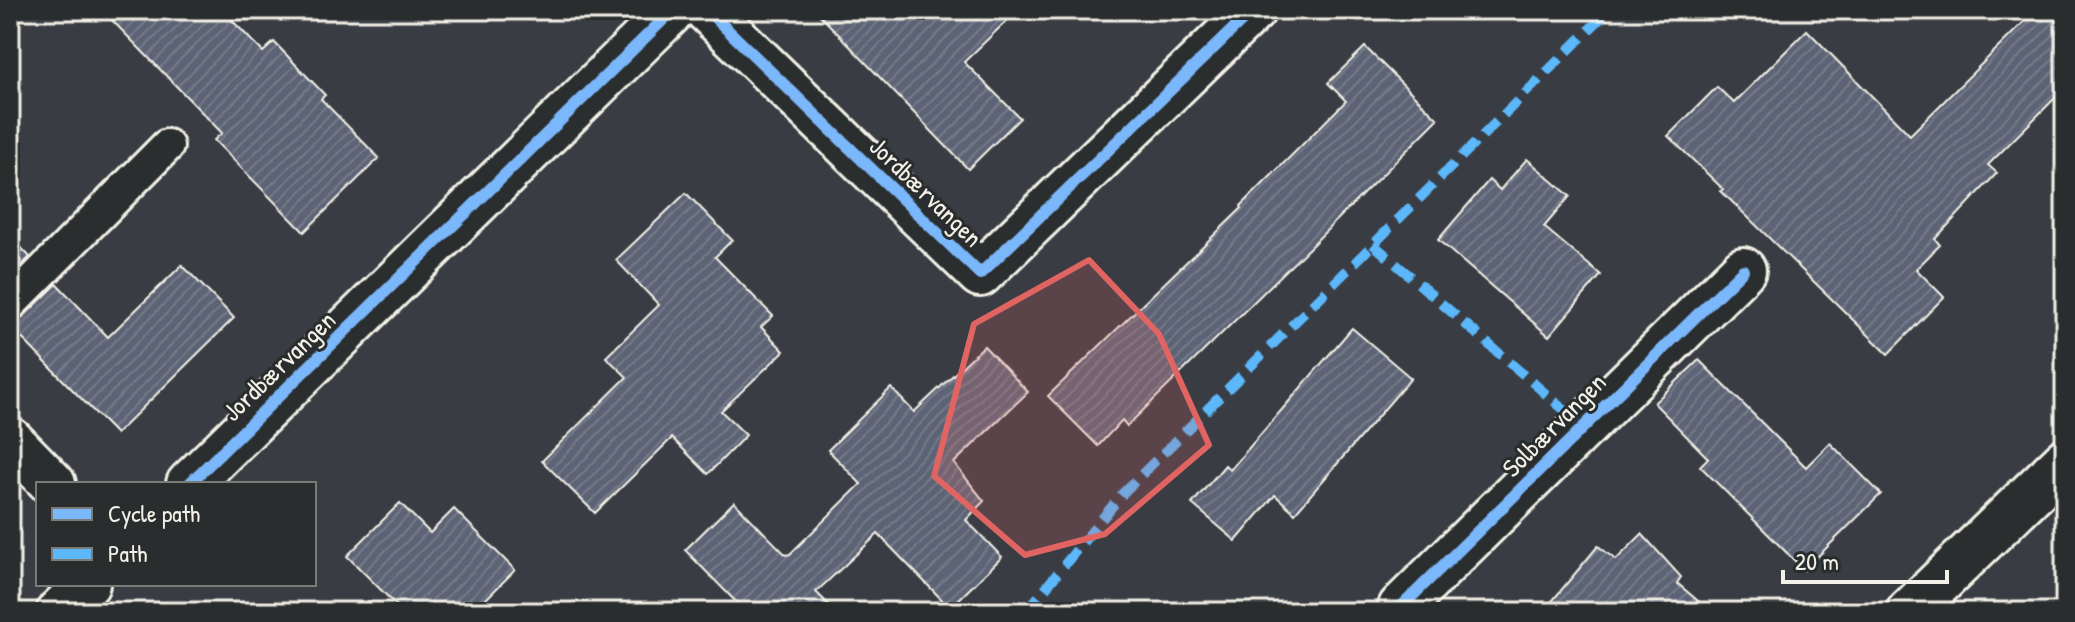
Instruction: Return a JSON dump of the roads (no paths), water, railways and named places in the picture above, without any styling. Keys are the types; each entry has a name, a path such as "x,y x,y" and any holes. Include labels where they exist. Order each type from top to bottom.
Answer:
{"street":[{"name":"Jordbærvangen","path":"191,482 673,10"},
{"name":"Jordbærvangen","path":"707,10 980,274 1253,10"},
{"name":"Solbærvangen","path":"1406,612 1401,607 1743,270"},
{"path":"10,440 51,482"},
{"path":"1909,612 2065,461"},
{"path":"59,612 85,586"}],"lane":[{"path":"10,304 167,146"}]}
